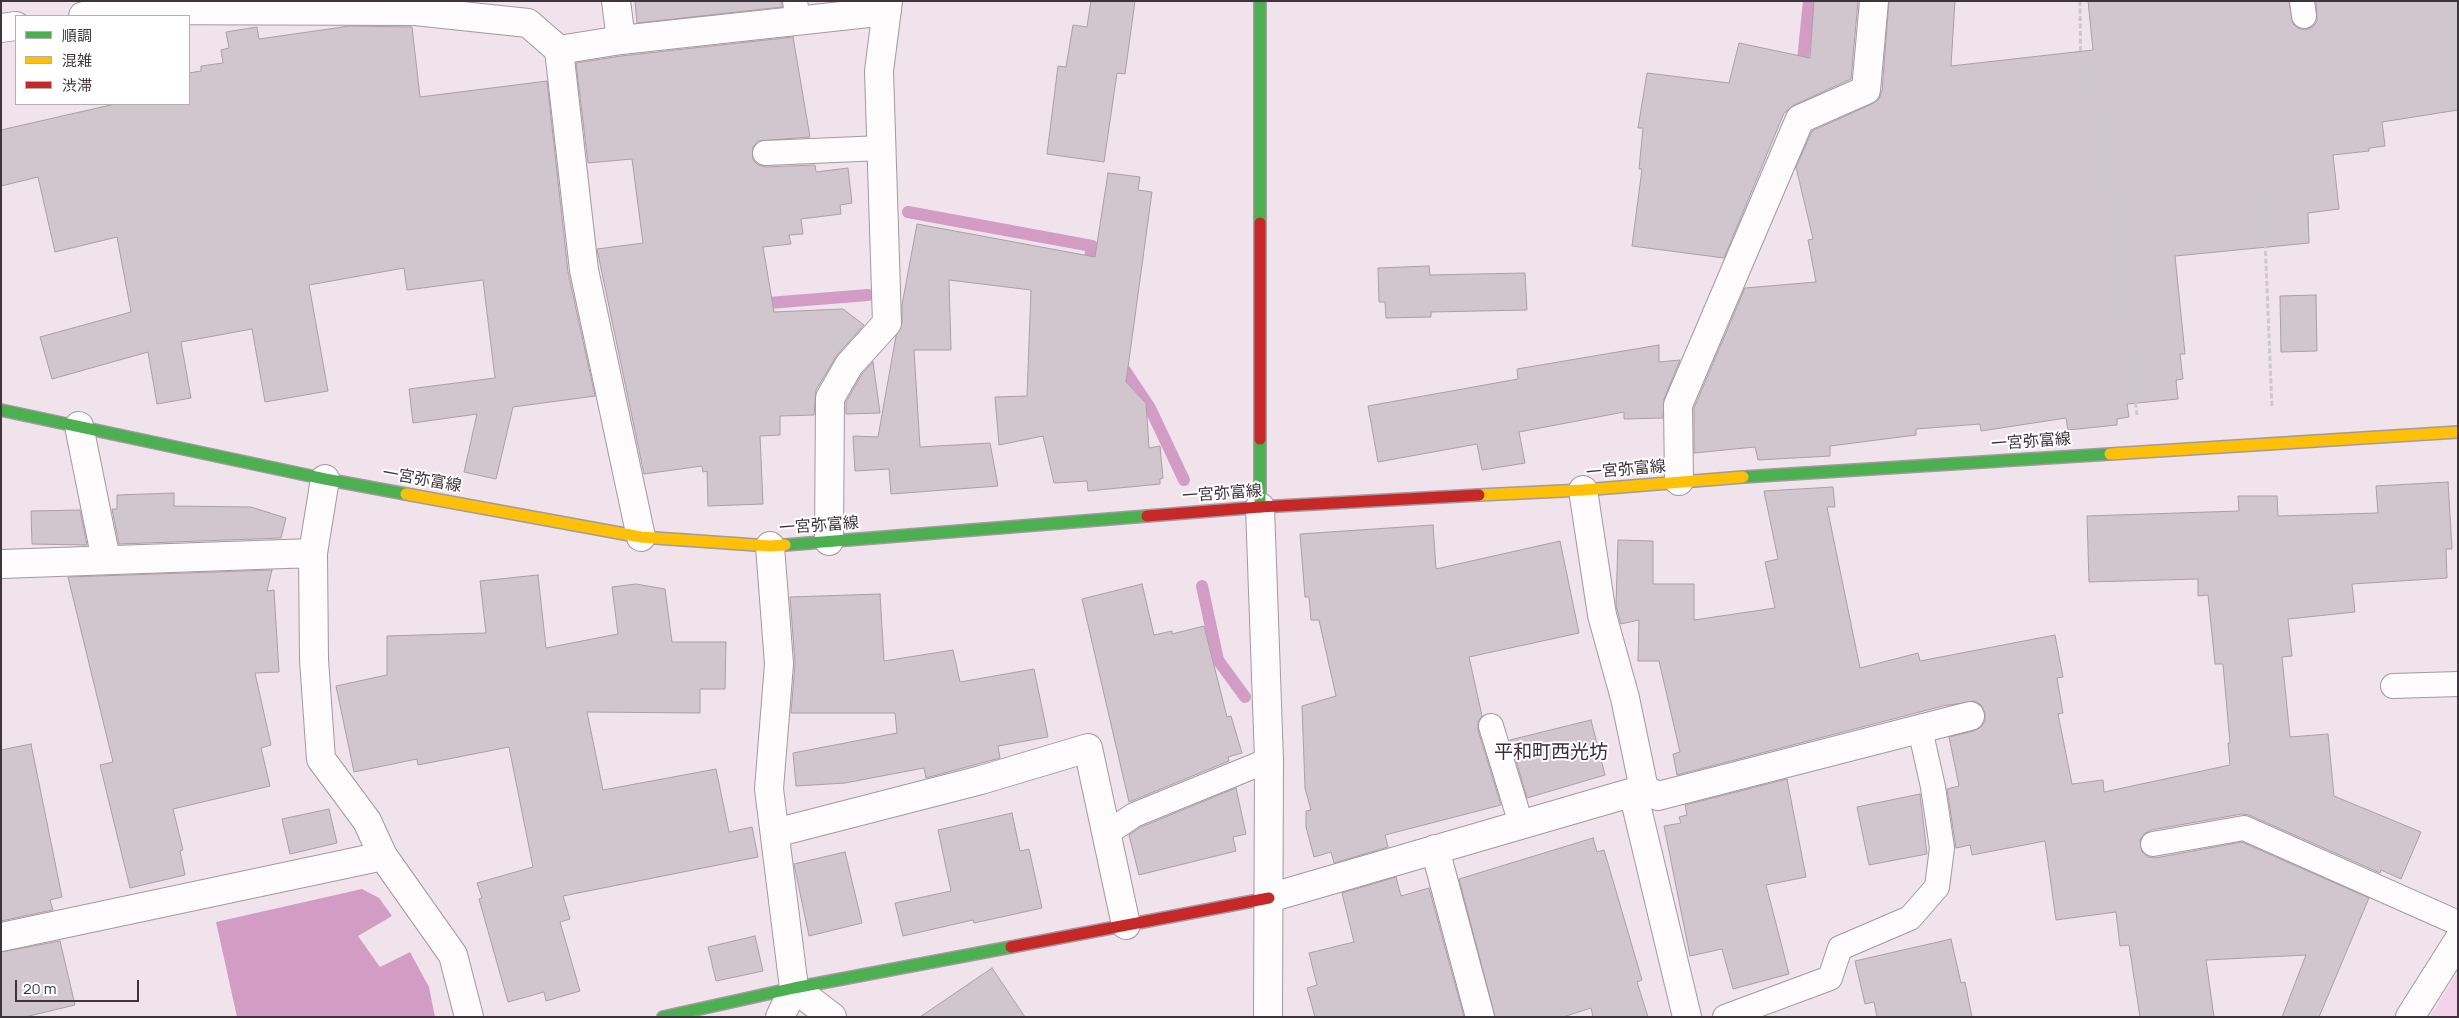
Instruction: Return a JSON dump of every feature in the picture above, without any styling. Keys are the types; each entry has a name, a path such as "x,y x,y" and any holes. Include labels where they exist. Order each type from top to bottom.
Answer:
{"main road":[{"path":"1260,1 1260,507"},
{"name":"一宮弥富線","path":"1,410 325,478 641,536 770,546 1260,507 1583,490 1679,481 2458,432"},
{"path":"663,1017 794,988 1269,898"}],"street":[{"path":"616,1 621,40"},
{"path":"1679,481 1678,406 1800,119 1866,90 1874,1"},
{"path":"87,15 126,6 415,11 528,23 559,50 584,270 641,536"},
{"path":"559,50 797,11 888,6 879,70 887,323 849,365 830,398 829,541"},
{"path":"1,28 15,26"},
{"path":"79,426 106,560"},
{"path":"325,478 313,553 314,660 321,759 367,821 383,856 453,954 470,1017"},
{"path":"1583,490 1602,615 1625,698 1639,791 1687,1017"},
{"path":"1260,507 1268,760 1268,1017"},
{"path":"770,546 779,664 769,789 794,988 780,1017"},
{"path":"1,564 313,553"},
{"path":"1269,898 1639,791 1658,796 1970,716"},
{"path":"775,833 981,780 1088,748 1126,925"},
{"path":"1435,849 1480,1017"},
{"path":"1,938 383,856"},
{"path":"2410,1017 2458,941"},
{"path":"794,988 832,1017"}],"lane":[{"path":"765,153 882,148"},
{"path":"2393,686 2458,684"},
{"path":"1491,726 1522,824"},
{"path":"1725,1017 1830,978 1840,948 1910,918 1937,887 1942,848 1933,787 1920,730"},
{"path":"1106,834 1134,815 1268,760"},
{"path":"2153,844 2244,828 2458,924"}],"path":[{"path":"2080,1 2081,89 2102,109 2141,451"},
{"path":"2263,191 2273,443"}],"shaded area":[{"path":"362,889 379,898 392,916 358,936 380,967 410,952 429,987 435,1017 237,1017 216,922"},
{"path":"2458,972 2458,1017 2430,1017"}],"building":[{"path":"635,1 782,1 782,7 637,23"},
{"path":"1091,1 1135,1 1125,74 1117,73 1104,162 1047,154 1058,66 1066,67 1073,25 1087,27"},
{"path":"1814,1 1858,1 1851,79 1794,105 1784,113 1724,258 1632,246 1642,169 1639,169 1643,128 1638,128 1647,73 1729,83 1739,43 1810,58"},
{"path":"1889,1 1955,1 1951,66 2093,50 2088,1 2289,1 2293,24 2305,30 2313,27 2317,21 2316,1 2458,1 2458,110 2382,122 2385,146 2369,148 2369,151 2333,155 2339,209 2308,213 2309,243 2175,256 2185,354 2180,354 2183,379 2176,380 2178,399 2127,404 2129,417 2117,419 2117,425 2068,430 2066,418 1981,431 1980,424 1916,429 1916,435 1830,446 1830,456 1758,460 1755,447 1694,453 1694,408 1745,288 1816,282 1808,240 1813,239 1796,167 1812,131 1879,99 1882,91"},
{"path":"350,26 412,27 420,97 547,81 568,272 595,396 513,407 496,479 464,472 477,414 413,423 409,389 495,378 483,280 407,290 404,268 309,285 328,391 265,402 252,329 181,342 191,398 157,404 148,352 52,379 40,337 131,312 117,237 55,252 38,177 1,186 1,130 111,105 190,105 190,73 201,71 201,66 223,63 221,50 229,48 226,32 257,27 259,39"},
{"path":"793,37 810,137 758,141 753,147 753,160 758,165 766,167 815,165 816,172 848,168 852,203 840,205 841,214 801,219 803,234 789,235 791,244 763,247 774,312 843,309 864,325 837,355 816,390 814,415 780,416 780,435 760,436 763,504 708,506 707,471 703,472 702,466 644,474 597,249 643,243 632,159 588,163 576,63 621,56"},
{"path":"1108,173 1140,177 1138,190 1152,192 1126,382 1146,403 1149,448 1160,446 1163,478 1160,479 1160,484 1088,491 1087,481 1054,483 1043,436 999,445 995,397 1027,396 1031,290 949,280 951,350 914,350 920,447 990,443 998,486 891,494 889,469 855,471 853,436 878,437 896,336 902,323 902,305 917,224 1095,257"},
{"path":"1429,266 1430,275 1525,273 1527,310 1431,312 1431,317 1386,318 1385,302 1379,302 1378,268"},
{"path":"2316,295 2317,351 2281,352 2280,296"},
{"path":"1659,345 1659,362 1680,360 1664,399 1663,418 1624,419 1624,412 1519,432 1525,463 1482,470 1477,444 1378,462 1368,406 1518,379 1517,369"},
{"path":"873,362 880,413 846,414 846,402 862,374"},
{"path":"2448,482 2452,549 2446,549 2447,578 2352,584 2355,612 2288,619 2292,656 2282,657 2290,737 2328,734 2334,796 2421,832 2401,879 2381,870 2380,873 2249,815 2242,814 2151,830 2144,834 2140,840 2142,852 2148,857 2155,858 2242,842 2369,898 2319,1017 2282,1017 2306,955 2206,960 2214,1017 2140,1017 2129,945 2120,946 2116,912 2056,920 2045,841 1972,855 1970,845 1956,848 1947,789 1959,786 1949,737 1974,731 1981,727 1985,721 1985,713 1981,705 1975,701 1943,706 1677,775 1673,754 1680,752 1659,661 1638,661 1639,620 1621,624 1616,606 1618,540 1653,541 1653,584 1694,584 1694,620 1775,608 1765,562 1778,559 1764,491 1833,487 1835,507 1827,507 1860,668 1918,653 1920,661 2055,635 2063,677 2057,678 2063,713 2058,714 2072,784 2103,780 2104,792 2230,765 2228,743 2230,743 2223,664 2215,664 2208,595 2198,596 2198,579 2089,582 2087,516 2239,511 2238,496 2277,496 2278,516 2378,513 2376,486"},
{"path":"174,493 174,506 251,507 286,518 281,538 119,544 112,509 117,509 117,495"},
{"path":"80,510 87,545 32,544 31,511"},
{"path":"1433,525 1436,569 1560,541 1579,633 1469,657 1482,716 1478,722 1478,730 1501,805 1385,835 1388,847 1334,863 1331,852 1314,857 1306,827 1306,811 1311,810 1305,788 1302,706 1336,696 1319,620 1311,620 1309,597 1305,597 1300,534"},
{"path":"272,570 267,591 274,590 279,672 255,673 271,745 261,748 270,786 173,809 183,850 180,851 185,875 130,888 100,765 113,762 68,577"},
{"path":"538,575 546,648 618,634 612,587 636,584 665,589 672,642 726,642 725,689 700,689 700,713 587,712 603,790 716,769 729,832 752,827 758,857 563,896 570,919 560,922 580,991 546,1001 544,992 508,1002 479,899 482,898 477,883 533,867 509,747 418,765 417,759 354,772 336,686 387,675 387,636 486,633 480,581"},
{"path":"1142,584 1154,635 1172,631 1172,634 1204,626 1227,717 1231,716 1242,753 1228,757 1229,761 1129,802 1082,599"},
{"path":"880,594 884,661 953,650 960,682 1034,669 1048,737 998,746 1000,758 926,778 924,768 845,783 796,786 793,753 897,733 895,713 791,713 795,663 790,597"},
{"path":"1591,720 1605,775 1527,798 1510,740"},
{"path":"31,744 62,897 50,900 53,910 1,921 1,750"},
{"path":"1787,779 1806,877 1766,885 1789,974 1733,989 1722,949 1690,956 1664,826 1681,823 1679,817 1687,815 1685,805"},
{"path":"1236,788 1246,834 1233,837 1236,851 1139,875 1129,835 1141,827"},
{"path":"1920,794 1927,854 1869,865 1857,807"},
{"path":"329,809 337,843 290,854 282,819"},
{"path":"1012,813 1020,851 1029,849 1042,908 974,923 973,920 903,936 895,903 951,891 938,830"},
{"path":"1593,838 1597,852 1604,850 1642,980 1637,982 1648,1017 1593,1017 1591,1008 1563,1017 1495,1017 1459,879"},
{"path":"845,852 862,923 809,936 794,864"},
{"path":"1396,877 1401,896 1429,888 1464,1017 1315,1017 1307,988 1317,985 1309,953 1354,942 1342,893"},
{"path":"755,936 763,971 716,981 708,947"},
{"path":"1951,939 1961,983 1965,982 1972,1017 1877,1017 1874,1002 1865,1004 1855,961"},
{"path":"60,941 75,1005 25,1017 1,1017 1,952"},
{"path":"992,968 1025,1017 920,1017"}],"waterway":[{"path":"1803,60 1809,1"},
{"path":"908,212 1092,246 1088,272"},
{"path":"756,304 868,295"},
{"path":"1115,362 1126,372 1150,408 1184,480"},
{"path":"1202,586 1218,660 1245,697"}],"traffic: fast":[{"path":"1260,1 1260,223"},
{"path":"1,410 325,479 406,494"},
{"path":"1260,439 1260,507"},
{"path":"1743,477 2110,454"},
{"path":"785,545 1147,516"},
{"path":"663,1017 794,988 1011,947"}],"traffic: slow":[{"path":"2110,454 2458,432"},
{"path":"1479,495 1583,490 1743,477"},
{"path":"406,494 641,537 770,546 785,545"}],"traffic: jam":[{"path":"1260,223 1260,439"},
{"path":"1147,516 1260,507 1479,495"},
{"path":"1011,947 1269,898"}],"district":[{"name":"平和町西光坊","path":"1551,753"}]}
